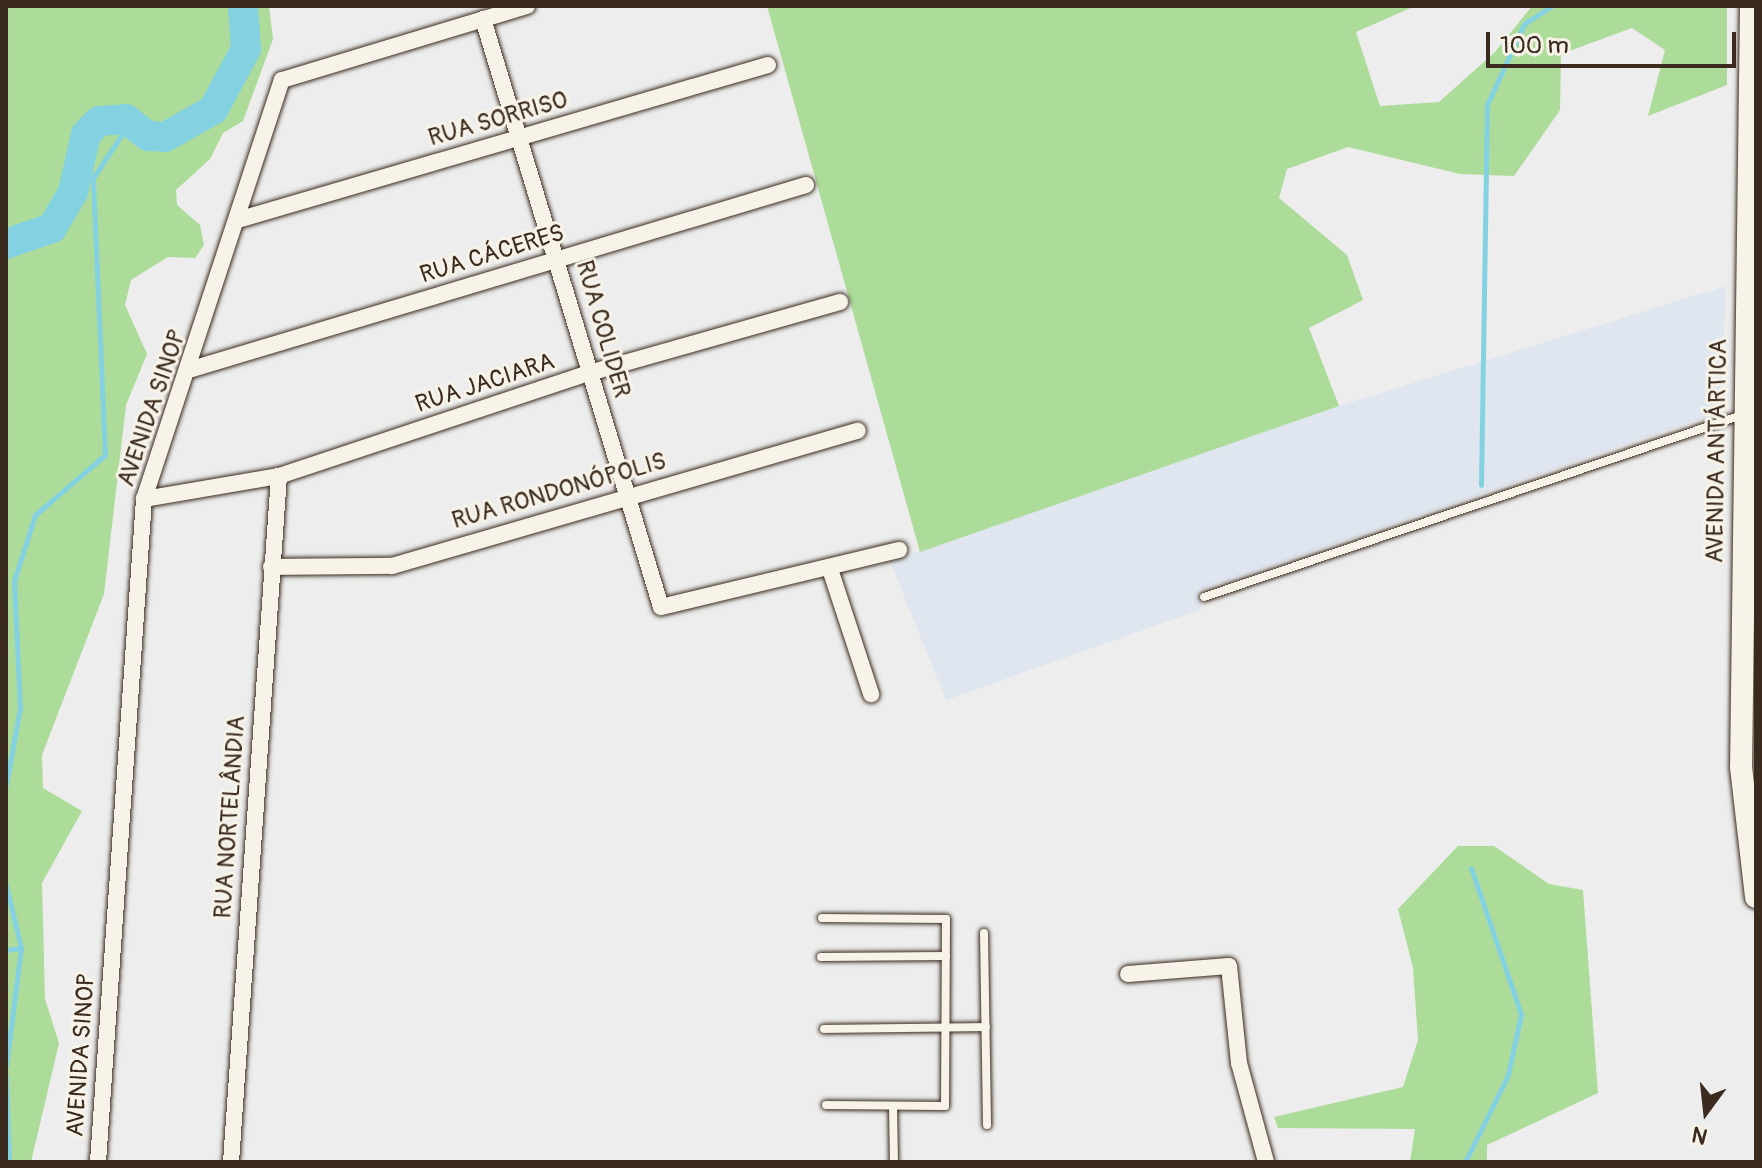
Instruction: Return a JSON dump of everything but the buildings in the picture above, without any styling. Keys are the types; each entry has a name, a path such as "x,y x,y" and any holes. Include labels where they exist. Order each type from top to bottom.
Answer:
{"main road":[{"name":"AVENIDA ANTÁRTICA","path":"1751,6 1742,415 1742,778 1756,897"},
{"path":"1742,778 1756,799"}],"street":[{"name":"AVENIDA SINOP","path":"98,1162 144,499 192,369 282,80 527,6"},
{"name":"RUA COLIDER","path":"483,19 521,136 661,607 830,569"},
{"name":"RUA SORRISO","path":"241,219 768,65"},
{"name":"RUA CÁCERES","path":"192,369 806,185"},
{"name":"RUA JACIARA","path":"144,499 279,476 589,373 840,302"},
{"name":"RUA RONDONÓPOLIS","path":"271,567 392,566 626,495 858,431"},
{"name":"RUA NORTELÂNDIA","path":"231,1162 279,476"},
{"path":"871,694 830,569 899,550"},
{"path":"1128,974 1229,966 1239,1063 1266,1162"}],"lane":[{"path":"1204,597 1742,415"},
{"path":"822,918 946,919 945,1106 826,1105"},
{"path":"984,933 987,1125"},
{"path":"821,957 946,956"},
{"path":"824,1029 986,1027"},
{"path":"893,1106 894,1162"}],"shaded area":[{"path":"1726,286 1720,412 1198,591 1202,609 946,700 890,561 1339,406"}],"green space":[{"path":"6,6 269,6 273,39 243,121 223,133 210,159 176,190 177,205 200,225 204,245 195,258 168,257 131,280 125,305 147,354 126,405 104,594 42,755 43,788 82,811 42,883 45,999 59,1043 31,1162 6,1162"},
{"path":"767,6 1415,6 1356,32 1380,106 1439,102 1495,52 1532,6 1727,6 1727,85 1648,116 1665,50 1632,28 1561,54 1560,110 1514,176 1460,174 1348,147 1287,169 1279,198 1347,255 1363,300 1309,328 1339,406 920,552"},
{"path":"1458,846 1494,846 1549,884 1583,890 1598,1093 1487,1145 1487,1162 1410,1162 1415,1129 1278,1128 1274,1117 1403,1087 1418,1040 1413,968 1398,909"}],"waterway":[{"path":"6,244 52,228 73,192 86,134 99,121 126,119 148,136 165,137 213,110 246,49 243,6"},
{"path":"1481,485 1487,105 1524,24 1552,6"},
{"path":"6,785 20,708 14,581 35,515 105,455 93,178 130,122"},
{"path":"1465,1162 1508,1075 1521,1014 1471,868"},
{"path":"6,885 21,948 6,1067"},
{"path":"6,950 21,948"},
{"path":"6,1077 9,1162"}]}
